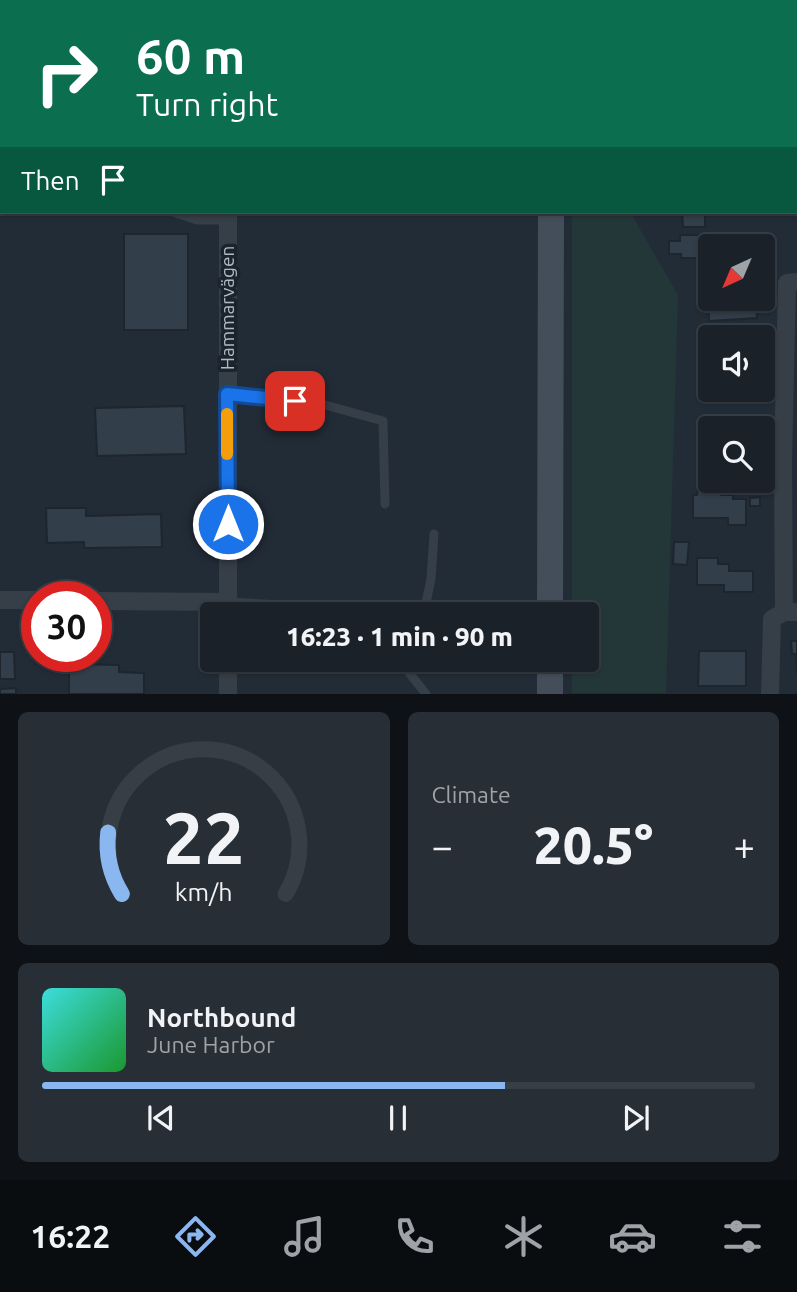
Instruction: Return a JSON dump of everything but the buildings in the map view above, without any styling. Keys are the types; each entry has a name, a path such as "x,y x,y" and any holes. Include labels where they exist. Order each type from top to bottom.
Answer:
{"main road":[{"path":"550,602 551,214"},
{"path":"550,672 550,694"}],"street":[{"name":"Hammarvägen","path":"228,216 228,602"},
{"path":"770,694 772,619 791,612 783,462 788,283 797,282"},
{"path":"0,600 21,600"},
{"path":"112,602 200,607"},
{"path":"228,672 228,694"}],"lane":[{"path":"179,214 197,220 228,216"},
{"path":"227,394 318,403 383,421 385,504"},
{"path":"426,602 435,534"},
{"path":"409,672 426,694"}],"shaded area":[{"path":"572,214 631,214 678,295 666,693 572,693 572,672 599,672 599,602 572,602"}],"slow traffic":[{"path":"227,414 227,454"}],"route":[{"path":"228,524 227,394 295,401"}]}
